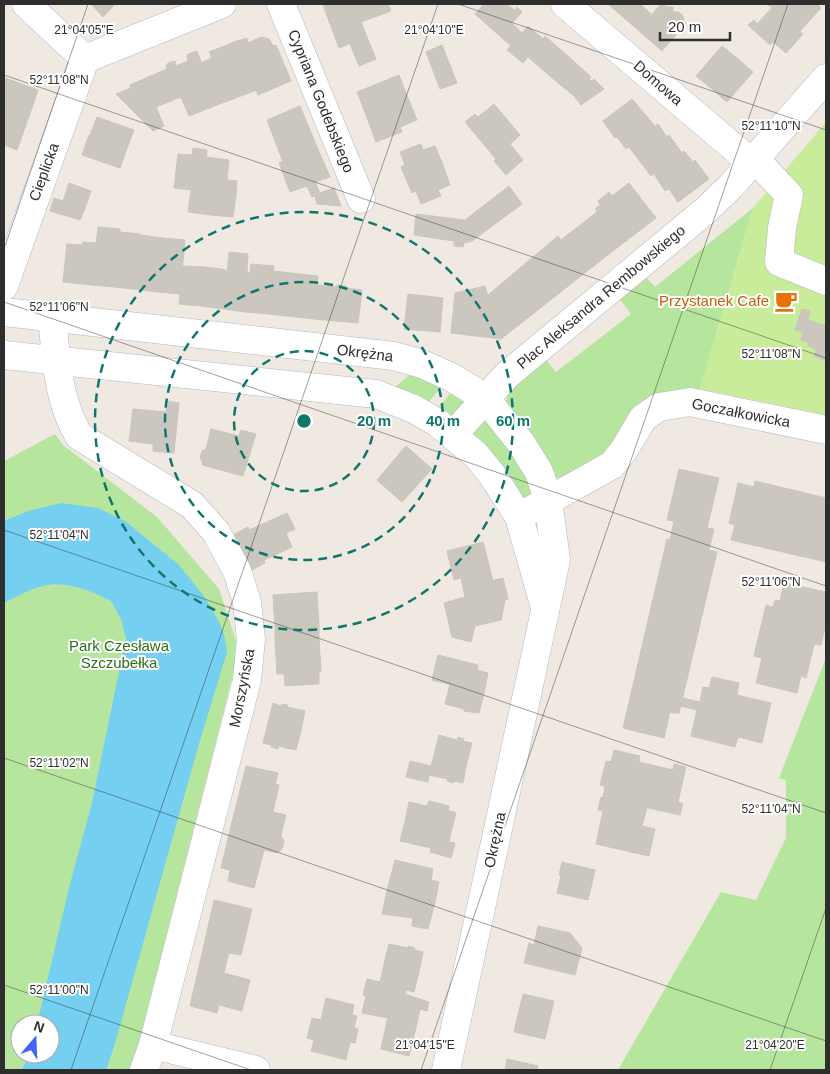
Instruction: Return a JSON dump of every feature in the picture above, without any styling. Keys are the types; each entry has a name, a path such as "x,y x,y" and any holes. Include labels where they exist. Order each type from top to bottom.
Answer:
{"street":[{"path":"26,4 85,59 222,4"},
{"name":"Cypriana Godebskiego","path":"281,4 361,199"},
{"name":"Domowa","path":"565,4 754,161 789,195 782,228 779,262 826,281"},
{"name":"Cieplicka","path":"4,286 85,59"},
{"name":"Plac Aleksandra Rembowskiego","path":"453,434 507,375 705,211 754,161 826,78"},
{"name":"Okrężna","path":"4,312 52,319 394,356 422,364 451,377 485,398 526,450 539,472 548,499 556,560 446,1070"},
{"name":"Morszyńska","path":"52,319 59,385 70,420 79,436 192,504 216,532 237,571 247,602 251,639 247,680 153,1045 144,1070"},
{"name":"Okrężna","path":"4,355 376,394 414,409 453,434 476,455 493,476 519,518 545,611"},
{"name":"Goczałkowicka","path":"519,518 548,499 612,464 624,450 643,418 659,407 690,402 826,430"},
{"path":"153,1045 256,1070"}],"green space":[{"path":"826,122 826,415 700,389 753,208"},
{"path":"753,208 700,389 683,393 604,459 561,479 552,476 509,410 506,401 509,390 538,360 547,361 556,372 631,314 619,298 645,276 655,287"},
{"path":"413,372 443,385 424,407 389,392"},
{"path":"453,390 466,403 456,419 434,413"},
{"path":"485,418 491,420 534,488 529,497 523,499 471,437 476,423"},
{"name":"Park Czesława Szczubełka","path":"55,434 63,445 157,517 219,589 239,650 132,1070 4,1070 4,461"},
{"path":"826,658 826,1070 618,1070 721,892 756,900 786,838 786,780 779,778"}],"water":[{"path":"61,503 98,508 125,521 179,565 203,595 224,634 227,652 106,1070 21,1070 25,1064 60,1064 60,1014 39,1014 70,884 92,803 126,638 121,619 111,601 69,585 43,586 4,603 4,521 28,511"}],"building":[{"path":"91,4 115,4 103,17"},
{"path":"354,4 367,37 339,48 323,5"},
{"path":"354,4 388,4 391,11 361,22"},
{"path":"484,4 507,4 515,11 517,7 522,12 512,23 522,33 511,46 475,14"},
{"path":"608,4 640,4 651,14 638,30"},
{"path":"661,4 673,7 673,12 679,12 686,23 662,51 638,30"},
{"path":"767,4 817,4 821,8 800,31 803,34 786,53 773,42 770,45 748,25 754,20 757,24 772,8"},
{"path":"528,26 543,39 545,36 568,56 551,77 528,57 523,63 507,50"},
{"path":"261,37 269,39 273,46 276,45 291,81 258,95 237,41 247,38 248,43"},
{"path":"367,37 376,59 359,66 350,44"},
{"path":"237,41 257,90 217,105 201,63 212,58 209,52"},
{"path":"442,45 457,83 440,89 426,52"},
{"path":"722,46 738,59 712,89 696,76"},
{"path":"197,51 217,105 189,116 181,97 171,101 160,72 167,69 168,63 175,61 176,66 188,61 188,54"},
{"path":"568,56 591,77 589,79 592,81 594,79 604,89 581,105 574,96 551,77"},
{"path":"738,59 753,72 727,102 712,89"},
{"path":"160,72 171,101 156,107 164,126 153,131 116,94 131,88 130,85"},
{"path":"399,75 408,98 366,115 357,92"},
{"path":"5,78 38,90 33,105 4,95"},
{"path":"4,95 33,105 17,150 4,145"},
{"path":"408,98 417,120 400,127 402,132 376,142 366,115"},
{"path":"632,99 655,126 626,149 617,137 615,138 603,121"},
{"path":"494,104 520,135 510,144 523,160 506,175 494,161 496,159 465,122 475,114 478,117"},
{"path":"300,106 317,147 283,162 267,120"},
{"path":"97,117 134,130 127,148 90,135"},
{"path":"658,124 682,153 651,176 629,147"},
{"path":"89,135 127,148 120,168 82,155"},
{"path":"421,144 423,150 435,146 443,165 406,179 401,167 405,165 400,152"},
{"path":"317,147 330,177 315,182 320,193 334,188 341,206 317,204 315,196 312,197 307,186 290,192 279,163"},
{"path":"193,148 207,150 206,157 229,160 227,180 237,181 236,195 174,188 178,154 192,155"},
{"path":"684,151 693,162 695,160 709,179 678,202 669,189 665,191 654,174"},
{"path":"443,165 450,185 438,190 441,196 421,204 416,191 412,193 406,179"},
{"path":"69,183 91,191 85,208 63,201"},
{"path":"629,183 656,218 639,231 612,196"},
{"path":"509,186 522,204 472,241 465,220"},
{"path":"191,190 213,192 211,215 188,212"},
{"path":"213,192 236,195 233,217 211,215"},
{"path":"609,192 639,231 622,244 595,209 600,205 598,201"},
{"path":"54,198 85,208 80,220 50,211"},
{"path":"597,212 622,244 586,272 561,240"},
{"path":"416,214 465,220 472,241 464,243 463,247 454,246 454,241 414,235"},
{"path":"98,227 120,229 114,287 92,285"},
{"path":"120,232 140,234 134,289 114,287"},
{"path":"140,235 163,238 157,292 134,289"},
{"path":"558,236 586,272 501,339 488,295"},
{"path":"163,238 185,240 180,294 157,292"},
{"path":"83,242 96,243 92,285 63,282 67,244 82,245"},
{"path":"229,252 248,254 247,273 250,273 246,312 224,309"},
{"path":"251,264 274,266 268,314 246,312"},
{"path":"183,266 205,267 201,306 179,304"},
{"path":"205,267 228,271 224,309 201,306"},
{"path":"273,271 318,276 314,319 268,314"},
{"path":"317,285 346,286 346,288 362,290 358,323 314,319"},
{"path":"485,286 501,339 451,333 455,293"},
{"path":"408,294 443,298 440,332 404,329"},
{"path":"802,309 810,311 808,320 826,326 826,361 814,356 816,349 808,346 809,343 801,340 803,332 795,330"},
{"path":"167,401 179,403 174,453 153,451 153,444 129,441 133,409 166,412"},
{"path":"211,429 239,436 241,430 256,434 243,476 202,465 203,463 200,458 202,451 206,449"},
{"path":"406,446 432,469 402,502 377,480"},
{"path":"679,469 719,478 707,528 714,529 709,550 717,552 679,713 671,713 670,711 664,738 623,728 667,539 670,540 674,521 667,520"},
{"path":"755,481 826,498 826,562 731,540 735,525 729,523 738,483 754,487"},
{"path":"287,513 295,529 286,533 292,547 264,560 265,563 250,571 233,535 248,527 249,530"},
{"path":"483,542 493,581 463,588 461,578 454,580 447,551"},
{"path":"503,578 508,599 505,600 501,620 475,626 471,642 452,637 444,603 465,597 463,588"},
{"path":"784,583 826,592 826,623 821,645 814,644 806,678 801,676 797,693 756,683 762,658 754,656 766,605 773,607 775,600 780,601"},
{"path":"317,592 318,609 274,611 273,595"},
{"path":"318,609 319,624 275,626 274,611"},
{"path":"319,624 319,639 275,642 275,626"},
{"path":"319,639 320,655 276,657 275,642"},
{"path":"320,655 321,672 277,674 276,657"},
{"path":"438,655 478,665 477,670 488,673 484,693 432,680"},
{"path":"319,672 319,684 285,686 284,674"},
{"path":"712,677 739,683 737,695 771,703 762,743 738,737 735,747 691,736 697,710 680,706 682,698 700,702 703,687 709,688"},
{"path":"450,684 484,693 479,713 464,711 464,709 445,704"},
{"path":"273,703 281,706 282,704 288,705 287,707 305,711 301,731 268,723"},
{"path":"268,723 301,731 296,750 278,746 278,749 263,743"},
{"path":"439,735 457,740 458,737 464,739 463,741 472,743 467,762 434,755"},
{"path":"614,750 640,756 639,762 673,770 674,764 686,767 678,802 683,804 680,815 603,798 605,786 600,785 606,761 611,762"},
{"path":"434,755 467,762 463,783 454,781 453,783 447,781 448,779 429,775 428,782 406,777 410,761 431,766"},
{"path":"246,766 278,773 275,784 279,785 273,812 286,815 281,835 232,822"},
{"path":"601,797 647,808 642,826 655,829 649,856 596,844 603,811 598,810"},
{"path":"429,801 449,806 448,810 456,813 451,832 405,821 409,802 427,806"},
{"path":"405,821 451,832 449,842 455,843 451,858 430,852 431,848 400,841"},
{"path":"232,822 281,835 284,840 282,849 277,853 264,850 254,888 228,881 230,870 221,868"},
{"path":"395,860 433,869 431,880 439,882 435,902 387,891"},
{"path":"562,862 595,870 588,900 557,893"},
{"path":"387,891 435,902 428,929 412,926 413,918 382,914"},
{"path":"214,900 252,909 241,955 229,953 226,964 201,958"},
{"path":"538,926 570,933 582,948 575,975 524,963 529,943 534,945"},
{"path":"389,944 408,948 408,946 423,952 419,972 384,964"},
{"path":"201,958 226,964 224,973 250,980 242,1011 219,1005 217,1013 190,1006"},
{"path":"384,964 419,972 414,992 406,990 405,994 429,1002 427,1011 363,995 367,979 380,982"},
{"path":"523,994 554,1001 545,1039 514,1032"},
{"path":"366,996 420,1009 418,1019 389,1012 388,1018 362,1013"},
{"path":"326,998 354,1005 352,1015 357,1016 354,1028 358,1029 355,1043 350,1042 346,1060 311,1051 314,1040 307,1038 312,1018 321,1020"},
{"path":"389,1012 418,1019 409,1056 381,1049"},
{"path":"507,1059 538,1066 537,1070 505,1070"}],"place":[{"name":"Przystanek Cafe","path":"786,301"}]}
